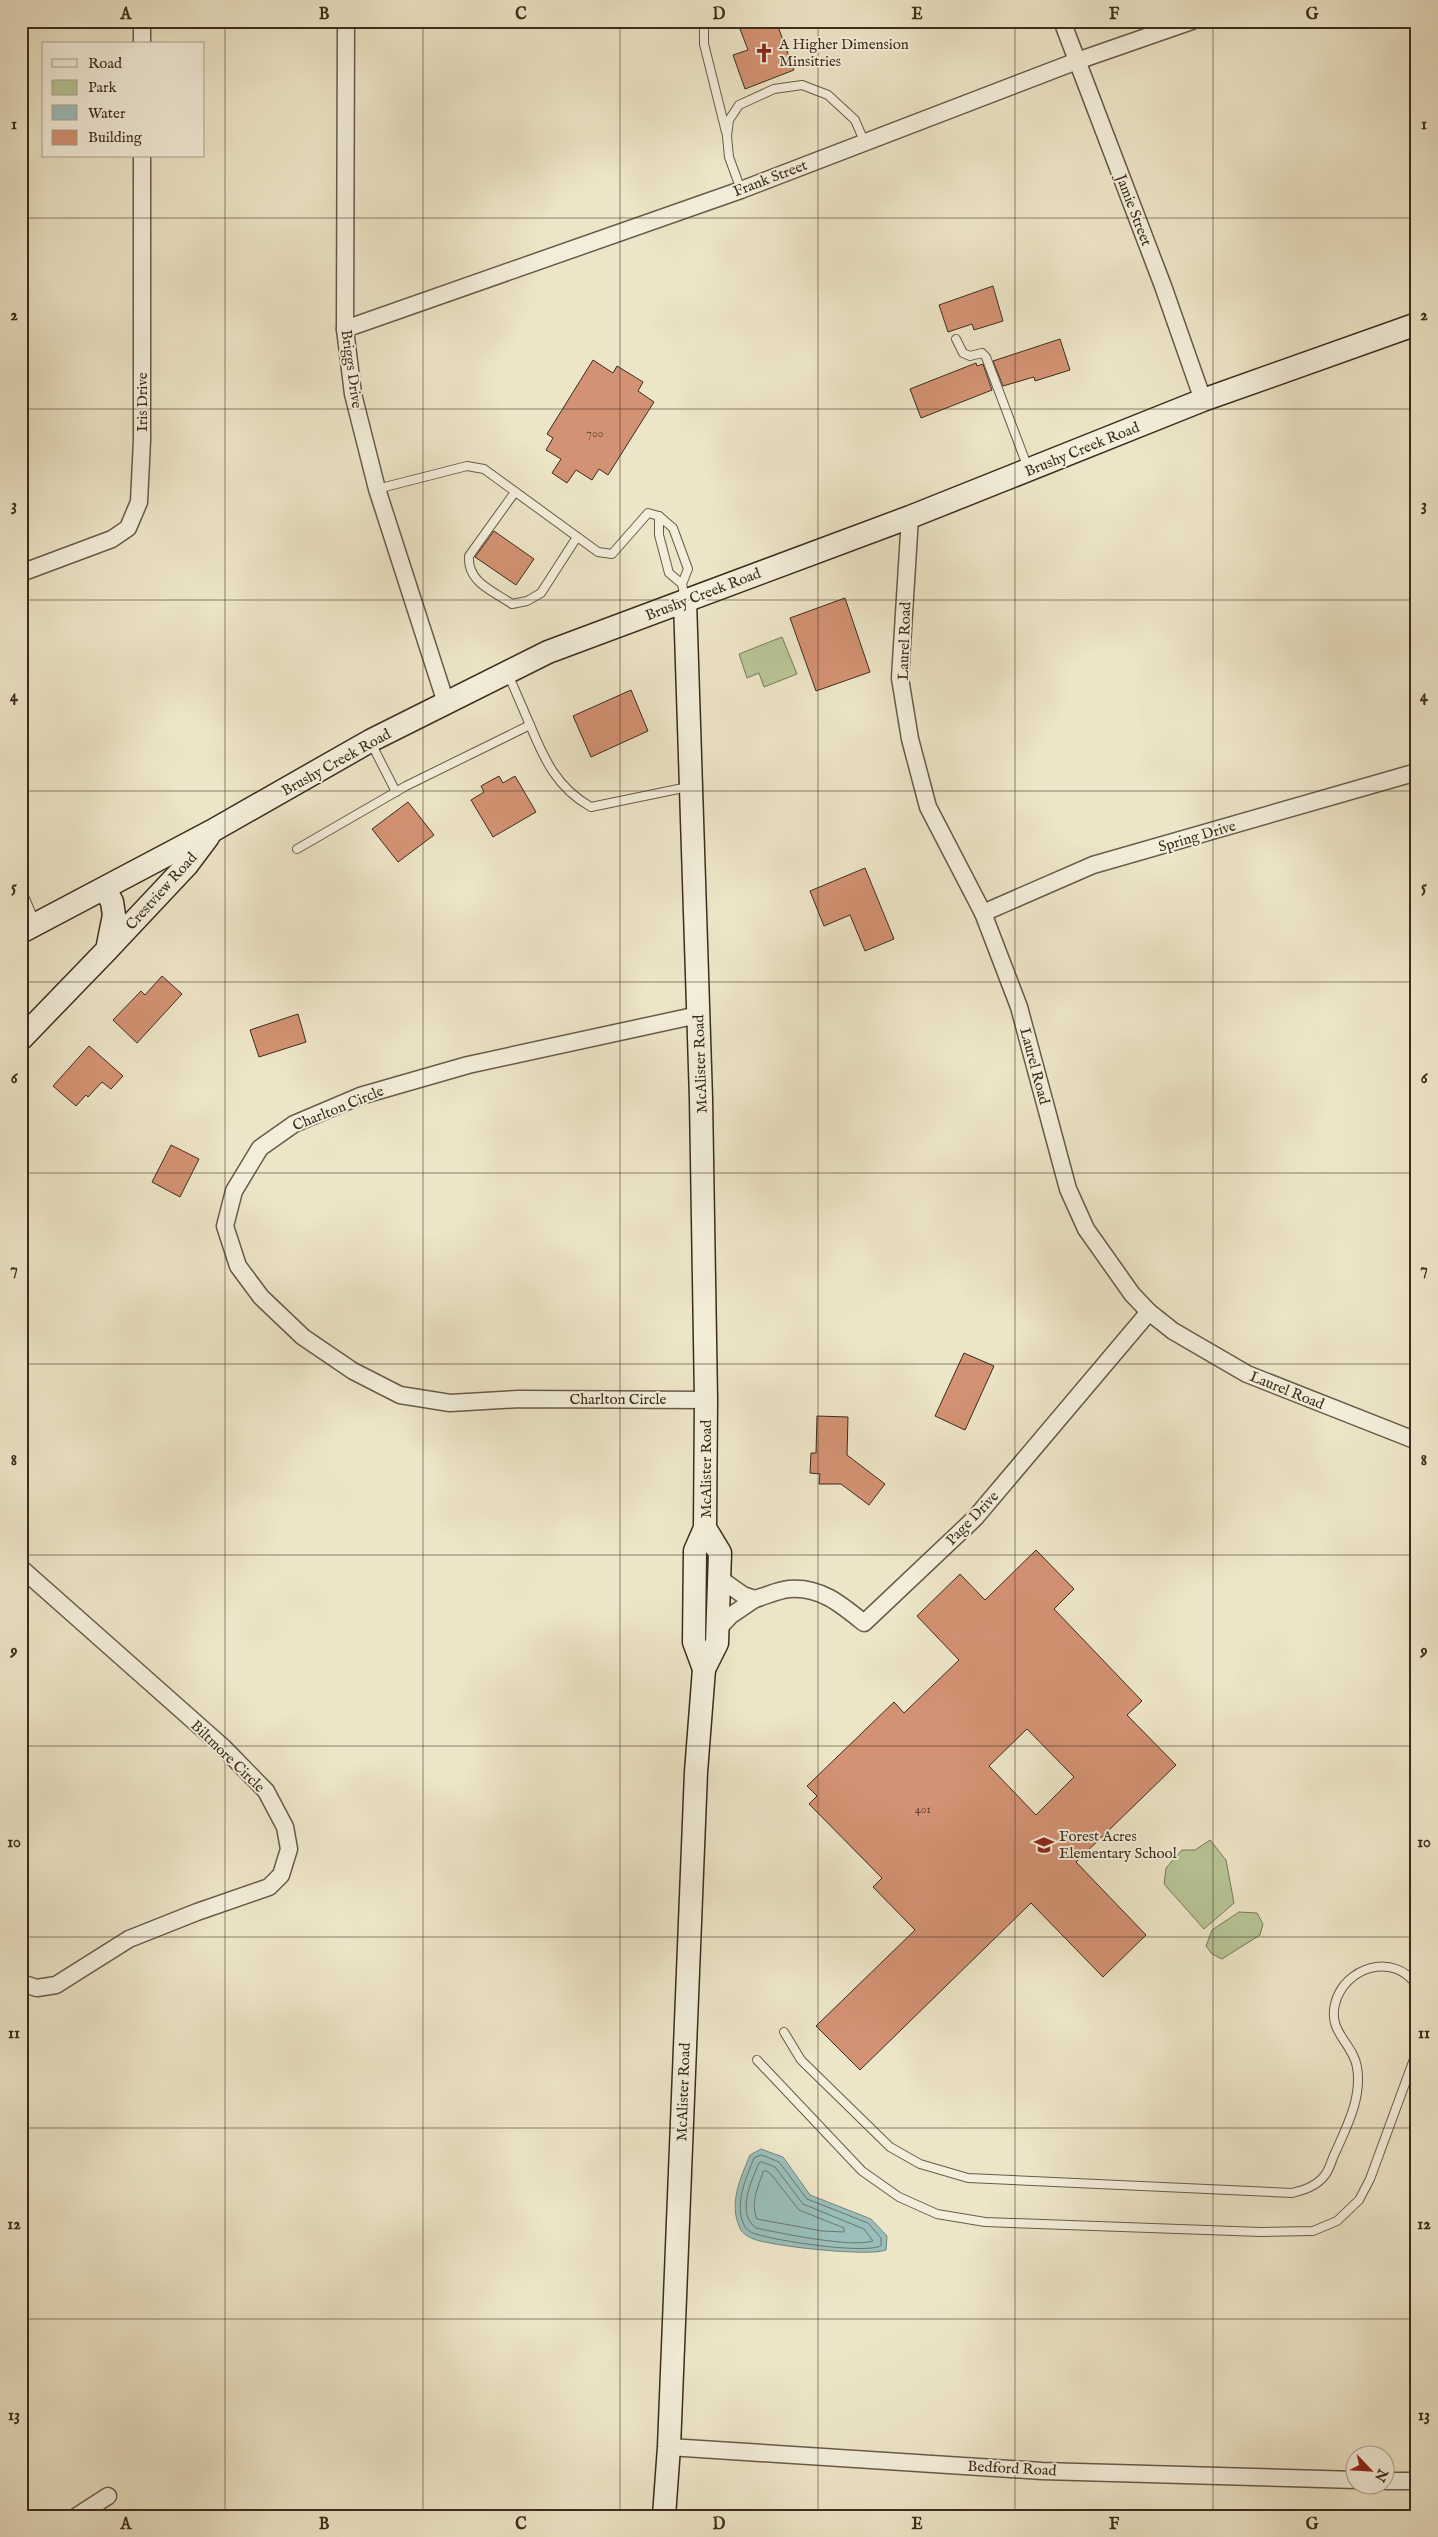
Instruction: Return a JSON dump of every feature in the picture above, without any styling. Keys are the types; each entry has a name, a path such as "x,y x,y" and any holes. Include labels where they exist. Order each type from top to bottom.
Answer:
{"street":[{"path":"142,21 142,42"},
{"name":"Briggs Drive","path":"346,21 346,329 353,394 377,489 446,703"},
{"name":"Jamie Street","path":"1062,21 1163,286 1203,400"},
{"name":"Frank Street","path":"346,329 741,190 864,141 1077,61 1192,21"},
{"name":"Iris Drive","path":"21,573 112,539 128,528 139,502 142,440 142,158"},
{"name":"Brushy Creek Road","path":"29,928 212,831 370,741 548,652 684,592 910,517 1203,400 1417,324"},
{"name":"Laurel Road","path":"910,517 900,678 910,739 928,807 983,913 1019,1006 1068,1189 1086,1229 1132,1294 1149,1312 1173,1331 1247,1374 1417,1441"},
{"name":"McAlister Road","path":"684,592 698,1014 706,1400 706,1528 695,1550 694,1642 704,1669"},
{"name":"Spring Drive","path":"983,913 1093,865 1417,772"},
{"name":"Crestview Road","path":"21,1039 187,865 212,831"},
{"name":"Crestview Road","path":"105,889 112,902 114,915 107,950"},
{"name":"Charlton Circle","path":"698,1014 468,1065 360,1096 294,1124 260,1148 234,1191 225,1226 238,1266 261,1297 303,1337 353,1372 400,1395 450,1403 529,1399 706,1400"},
{"name":"Page Drive","path":"718,1629 730,1616 755,1599 789,1589 820,1592 842,1604 864,1623 975,1518 1149,1312"},
{"name":"McAlister Road","path":"664,2516 669,2447 696,1772 704,1669 717,1643 718,1629 720,1553 706,1528"},
{"name":"Biltmore Circle","path":"21,1568 223,1747 266,1791 285,1826 288,1849 281,1875 269,1887 197,1912 129,1939 56,1985 37,1988 21,1982"},
{"path":"719,1578 738,1592 755,1599"},
{"name":"Bedford Road","path":"669,2447 1042,2470 1346,2480"},
{"path":"1396,2481 1417,2482"},
{"path":"77,2516 108,2496"}],"lane":[{"path":"704,21 704,44 727,136 729,157 741,190"},
{"path":"727,136 729,120 739,105 774,89 802,85 828,95 844,109 855,120 864,141"},
{"path":"956,339 963,353 970,356 982,353 986,357 1028,470"},
{"path":"377,489 467,466 484,469 598,552 612,554 648,513 659,516 673,528 688,569 684,592"},
{"path":"515,492 469,556 468,567 475,580 512,604 527,602 541,593 577,537"},
{"path":"659,516 659,536 669,573 684,592"},
{"path":"507,672 547,765 575,798 590,807 690,787"},
{"path":"297,849 396,792 530,725"},
{"path":"370,741 396,792"},
{"path":"21,890 29,928"},
{"path":"784,2032 801,2060 890,2147 920,2164 944,2172 968,2178 1292,2193 1310,2188 1325,2175 1352,2116 1358,2087 1357,2065 1348,2046 1336,2032 1334,2006 1342,1986 1362,1970 1380,1966 1397,1970 1413,1980 1417,1986"},
{"path":"758,2060 862,2171 899,2197 937,2214 985,2222 1261,2232 1313,2231 1337,2221 1359,2200 1370,2179 1417,2051"}],"green space":[{"path":"782,637 797,674 764,687 759,673 747,678 739,654"},
{"path":"1210,1840 1226,1860 1234,1903 1204,1929 1164,1884 1166,1868 1182,1850 1195,1850"},
{"path":"1239,1912 1257,1913 1263,1924 1260,1935 1222,1959 1212,1954 1206,1946 1212,1930"}],"water":[{"path":"761,2149 783,2157 810,2195 871,2219 887,2236 886,2250 860,2252 797,2247 761,2241 744,2234 735,2210 737,2191 750,2155"}],"building":[{"name":"A Higher Dimension Minsitries","path":"737,21 776,21 794,70 745,89 733,55 748,50"},
{"path":"993,286 1003,321 974,330 972,324 948,332 939,305"},
{"path":"1060,339 1070,370 1035,381 1034,377 1003,386 993,361"},
{"path":"593,360 613,373 617,366 643,382 638,391 654,402 608,475 599,469 592,480 576,470 567,483 552,473 561,459 546,450 553,438 547,434"},
{"path":"976,363 977,366 983,364 992,390 921,418 910,389"},
{"path":"494,531 534,559 516,585 475,557"},
{"path":"845,598 870,672 816,691 790,618"},
{"path":"631,690 648,731 591,757 573,716"},
{"path":"499,776 503,783 515,776 536,812 493,837 471,800 484,792 481,786"},
{"path":"408,802 434,835 398,862 372,829"},
{"path":"865,868 894,939 865,951 850,915 824,926 810,891"},
{"path":"162,976 182,994 137,1043 113,1020 141,991 145,995"},
{"path":"298,1014 306,1042 259,1057 250,1030"},
{"path":"89,1046 123,1076 111,1089 102,1082 88,1097 86,1095 76,1106 53,1086"},
{"path":"171,1145 199,1159 180,1197 152,1182"},
{"path":"964,1353 994,1366 965,1430 935,1416"},
{"path":"817,1416 848,1417 847,1455 885,1484 869,1505 841,1484 819,1484 820,1474 810,1473 811,1453 816,1453"},
{"path":"1036,1550 1074,1589 1054,1609 1142,1701 1127,1715 1176,1765 1076,1862 1146,1935 1103,1977 1031,1903 860,2070 816,2026 915,1930 873,1887 882,1878 809,1804 817,1796 807,1786 894,1702 904,1713 959,1660 917,1616 960,1574 985,1600","holes":["1027,1729 1074,1777 1036,1815 989,1766"]}],"place":[{"name":"A Higher Dimension Minsitries","path":"764,53"},
{"name":"Forest Acres Elementary School","path":"1044,1845"}]}
